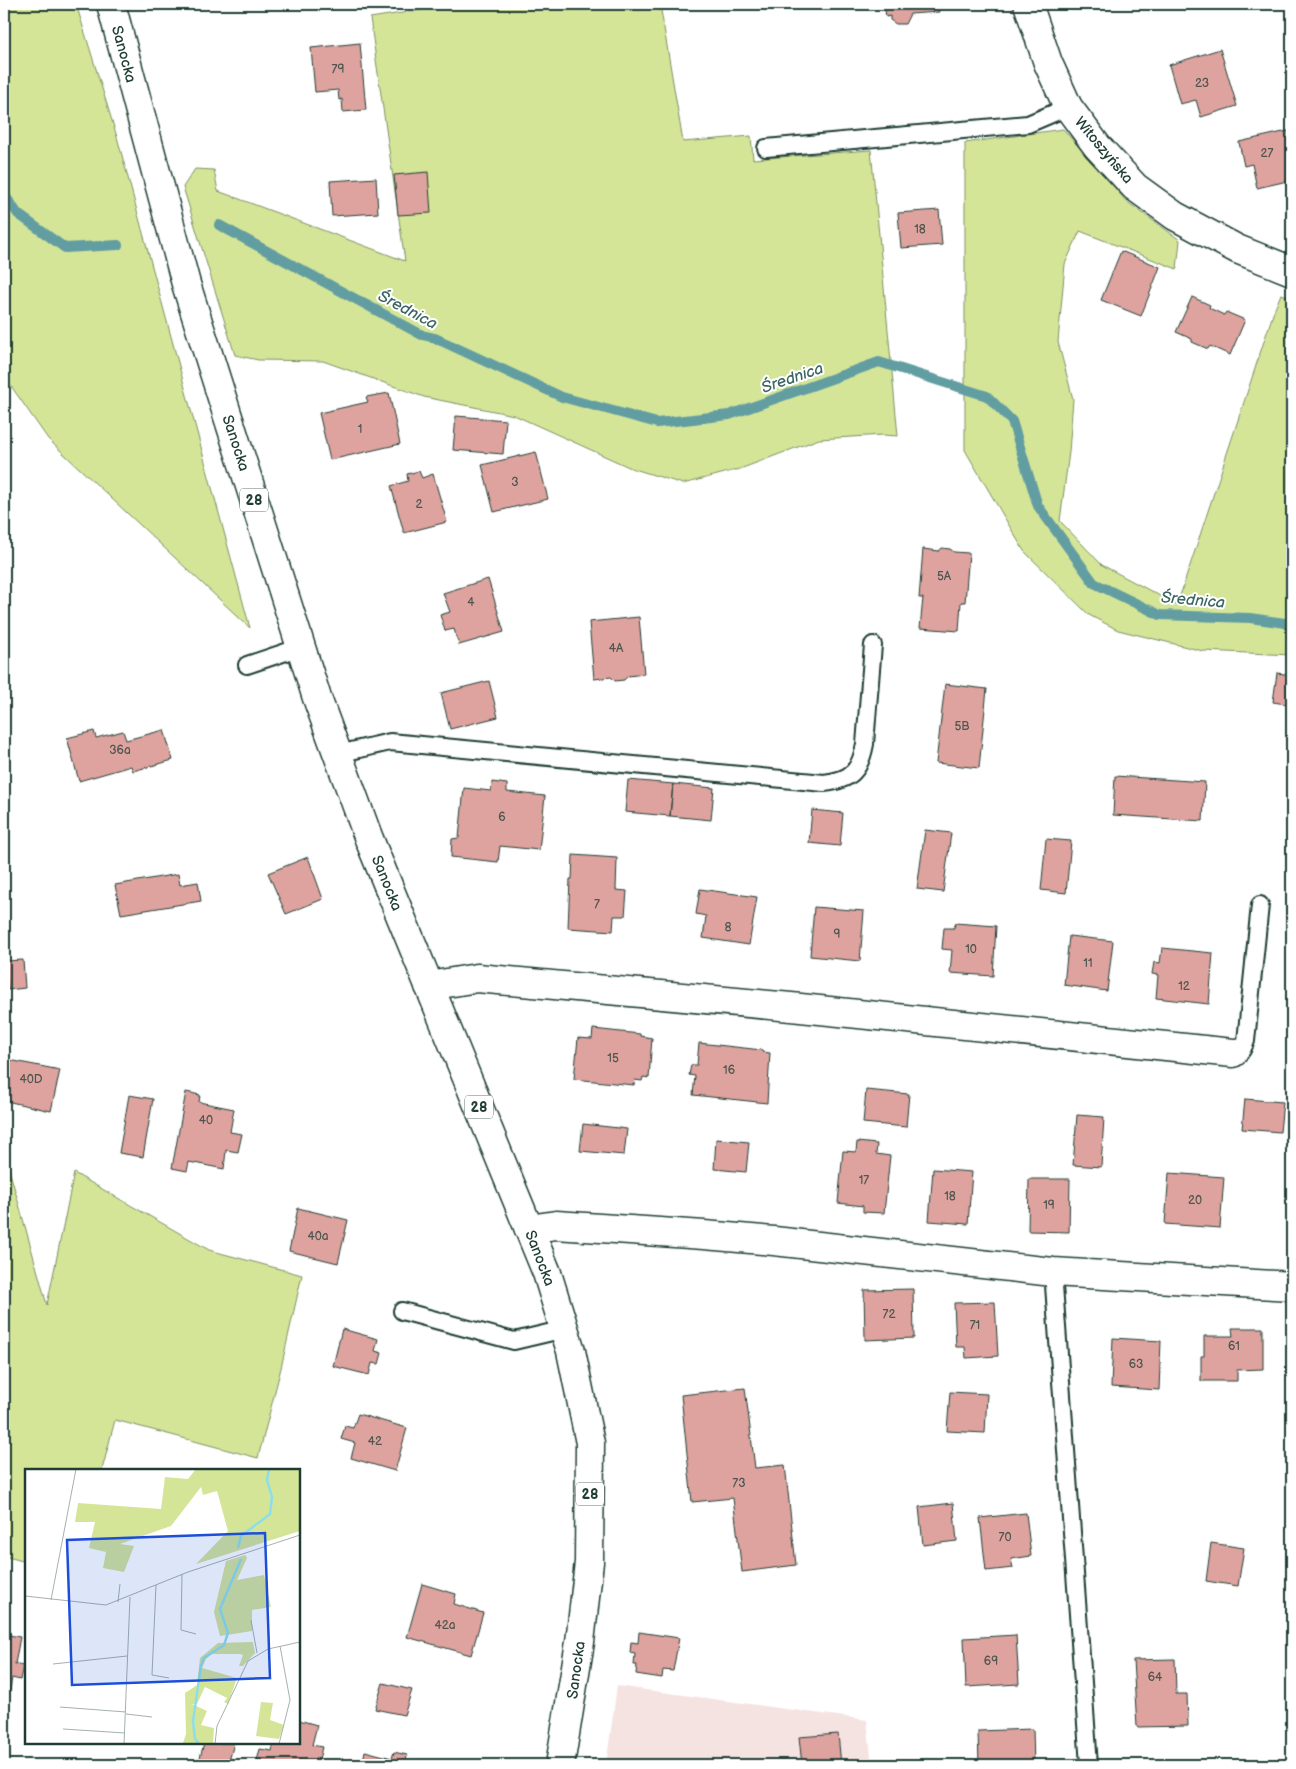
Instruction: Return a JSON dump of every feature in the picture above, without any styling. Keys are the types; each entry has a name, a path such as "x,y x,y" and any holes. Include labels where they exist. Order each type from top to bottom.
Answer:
{"street":[{"name":"Sanocka","path":"111,4 186,284 317,698 373,848 428,986 530,1229 547,1273 571,1351 590,1443 589,1562 578,1659 560,1765"},
{"name":"Witoszyńska","path":"1028,4 1048,63 1068,107 1097,146 1135,187 1175,216 1229,245 1292,271"},
{"path":"428,986 477,978 791,1007 1233,1053"},
{"path":"530,1229 556,1225 765,1240 1053,1272 1292,1286"}],"lane":[{"path":"766,148 1028,124 1068,107"},
{"path":"338,754 390,742 814,782 839,781 853,773 862,760 873,645"},
{"path":"247,665 301,647"},
{"path":"1233,1053 1242,1050 1246,1041 1260,905"},
{"path":"1053,1272 1089,1765"},
{"path":"402,1311 514,1341 565,1329"}],"shaded area":[{"path":"617,1686 867,1720 872,1765 606,1765"}],"green space":[{"path":"4,4 76,4 117,137 250,628 48,439 4,376"},
{"path":"460,4 660,4 683,142 751,136 753,159 871,150 898,436 883,435 819,439 740,469 683,484 631,468 514,415 424,397 323,361 258,360 235,355 183,187 195,169 214,170 218,191 405,261 370,18"},
{"path":"1063,129 1126,201 1180,240 1177,269 1080,231 1065,264 1058,342 1073,399 1069,452 1060,521 1102,565 1177,605 1274,311 1281,294 1292,297 1292,655 1203,651 1118,630 1089,615 1024,551 965,450 965,143"},
{"path":"4,1151 47,1305 74,1173 209,1250 302,1275 258,1458 115,1420 102,1469 25,1469 25,1562 4,1556"}],"building":[{"path":"884,4 938,4 939,12 910,14 905,24 896,24 890,20 890,16 886,17"},
{"path":"360,43 366,110 343,112 342,99 339,100 338,90 315,92 311,48"},
{"path":"1220,49 1237,106 1201,117 1196,100 1180,104 1169,65"},
{"path":"1292,130 1292,180 1257,188 1252,164 1244,166 1239,142"},
{"path":"428,172 431,213 398,215 394,175"},
{"path":"376,178 378,213 332,216 330,181"},
{"path":"939,210 942,245 901,248 898,213"},
{"path":"1121,251 1160,267 1141,316 1101,300"},
{"path":"1192,297 1210,305 1209,308 1224,315 1226,312 1245,320 1230,355 1210,346 1208,349 1176,332"},
{"path":"389,393 400,444 330,460 319,413 368,402 366,397"},
{"path":"456,416 506,420 503,454 453,450"},
{"path":"536,452 548,499 494,512 482,465"},
{"path":"419,471 422,478 433,474 447,522 404,533 391,486 408,481 407,474"},
{"path":"942,548 950,549 954,552 969,553 965,602 961,602 959,631 920,628 923,598 919,598 923,549 939,551"},
{"path":"488,579 504,632 459,645 454,629 445,631 440,615 450,612 443,593"},
{"path":"639,617 644,674 628,676 624,680 615,681 611,677 594,679 589,622"},
{"path":"1277,673 1292,675 1292,705 1273,702"},
{"path":"489,681 498,717 450,729 441,693"},
{"path":"945,684 987,689 979,768 936,763"},
{"path":"164,730 173,760 133,771 131,766 79,781 67,738 94,731 96,738 123,731 126,740"},
{"path":"1115,776 1205,782 1203,821 1113,815"},
{"path":"628,780 673,784 670,816 625,812"},
{"path":"492,782 507,784 507,792 545,796 539,850 500,846 498,862 451,857 452,839 459,838 464,788 491,791"},
{"path":"673,784 714,788 711,820 670,816"},
{"path":"812,810 843,813 840,846 809,843"},
{"path":"925,830 951,833 943,892 917,889"},
{"path":"1046,839 1071,841 1066,893 1041,890"},
{"path":"573,855 617,858 616,890 627,891 625,916 614,916 613,931 568,928"},
{"path":"308,857 323,899 286,914 268,873"},
{"path":"178,874 180,885 198,882 201,901 121,914 115,885"},
{"path":"700,889 757,897 749,945 703,938 706,916 696,914"},
{"path":"814,907 864,911 860,961 810,956"},
{"path":"955,923 996,926 993,976 950,973 952,950 942,949 944,928 954,928"},
{"path":"1069,936 1113,941 1107,991 1064,985"},
{"path":"1162,948 1213,953 1209,1004 1156,998 1158,975 1152,974 1154,962 1160,963"},
{"path":"23,960 25,988 8,990 5,961"},
{"path":"1292,964 1292,1004 1289,1004"},
{"path":"593,1029 640,1034 640,1036 652,1038 649,1078 643,1077 642,1081 635,1080 634,1085 574,1079 578,1038 592,1039"},
{"path":"699,1043 762,1050 762,1052 770,1053 767,1103 693,1095 695,1076 689,1075 691,1065 697,1065"},
{"path":"4,1059 60,1070 51,1111 6,1101 9,1089 4,1088"},
{"path":"866,1090 909,1094 906,1127 863,1123"},
{"path":"186,1092 200,1095 199,1102 234,1109 230,1132 242,1134 238,1152 226,1150 224,1169 189,1162 187,1171 172,1168"},
{"path":"129,1095 153,1099 143,1157 119,1153"},
{"path":"1245,1099 1283,1102 1280,1132 1242,1129"},
{"path":"1077,1115 1104,1117 1101,1167 1073,1165"},
{"path":"583,1124 627,1129 624,1155 580,1151"},
{"path":"716,1139 749,1142 746,1172 714,1169"},
{"path":"857,1142 877,1144 876,1154 890,1156 884,1213 863,1212 863,1206 838,1203 843,1151 856,1152"},
{"path":"933,1169 972,1172 968,1224 929,1221"},
{"path":"1169,1173 1224,1177 1220,1228 1165,1224"},
{"path":"1029,1179 1070,1179 1069,1232 1028,1231"},
{"path":"298,1208 348,1220 338,1263 289,1251"},
{"path":"913,1289 914,1338 865,1340 864,1290"},
{"path":"995,1302 998,1356 966,1358 965,1347 956,1347 954,1303"},
{"path":"1232,1328 1263,1328 1263,1369 1237,1370 1237,1381 1201,1381 1201,1356 1204,1356 1204,1336 1233,1336"},
{"path":"342,1329 378,1339 375,1351 382,1353 379,1364 372,1363 369,1375 333,1366"},
{"path":"1113,1338 1161,1341 1159,1390 1111,1387"},
{"path":"745,1388 755,1468 785,1465 796,1565 742,1572 733,1498 692,1502 681,1395"},
{"path":"950,1392 987,1394 985,1433 947,1431"},
{"path":"358,1414 407,1428 395,1471 351,1458 355,1443 341,1439 345,1426 353,1428"},
{"path":"953,1503 957,1541 923,1545 919,1507"},
{"path":"1026,1513 1031,1556 1011,1559 1013,1568 986,1571 980,1518"},
{"path":"1211,1543 1244,1548 1238,1586 1206,1581"},
{"path":"422,1584 456,1594 454,1604 483,1613 471,1655 407,1637"},
{"path":"639,1632 679,1638 673,1671 663,1670 662,1678 636,1674 637,1665 634,1665 635,1654 630,1653 631,1642 638,1643"},
{"path":"4,1634 20,1637 15,1664 23,1666 20,1680 12,1678 5,1719"},
{"path":"1016,1635 1019,1684 966,1687 964,1638"},
{"path":"1175,1659 1176,1694 1187,1694 1188,1726 1137,1727 1133,1660"},
{"path":"383,1683 412,1690 404,1715 375,1709"},
{"path":"300,1720 317,1725 312,1745 322,1747 318,1764 308,1762 308,1765 256,1765 260,1749 272,1751 274,1744 300,1744"},
{"path":"1033,1729 1034,1765 979,1765 978,1731"},
{"path":"838,1734 841,1765 802,1765 799,1737"},
{"path":"204,1744 234,1744 228,1765 198,1765"},
{"path":"365,1751 392,1758 394,1752 407,1755 406,1761 423,1765 362,1765"}],"waterway":[{"name":"Średnica","path":"4,194 18,214 65,248 118,245"},
{"name":"Średnica","path":"219,225 422,335 435,338 562,397 657,423 729,415 879,362 987,396 1012,421 1038,506 1094,583 1160,615 1250,618 1292,624"}]}
